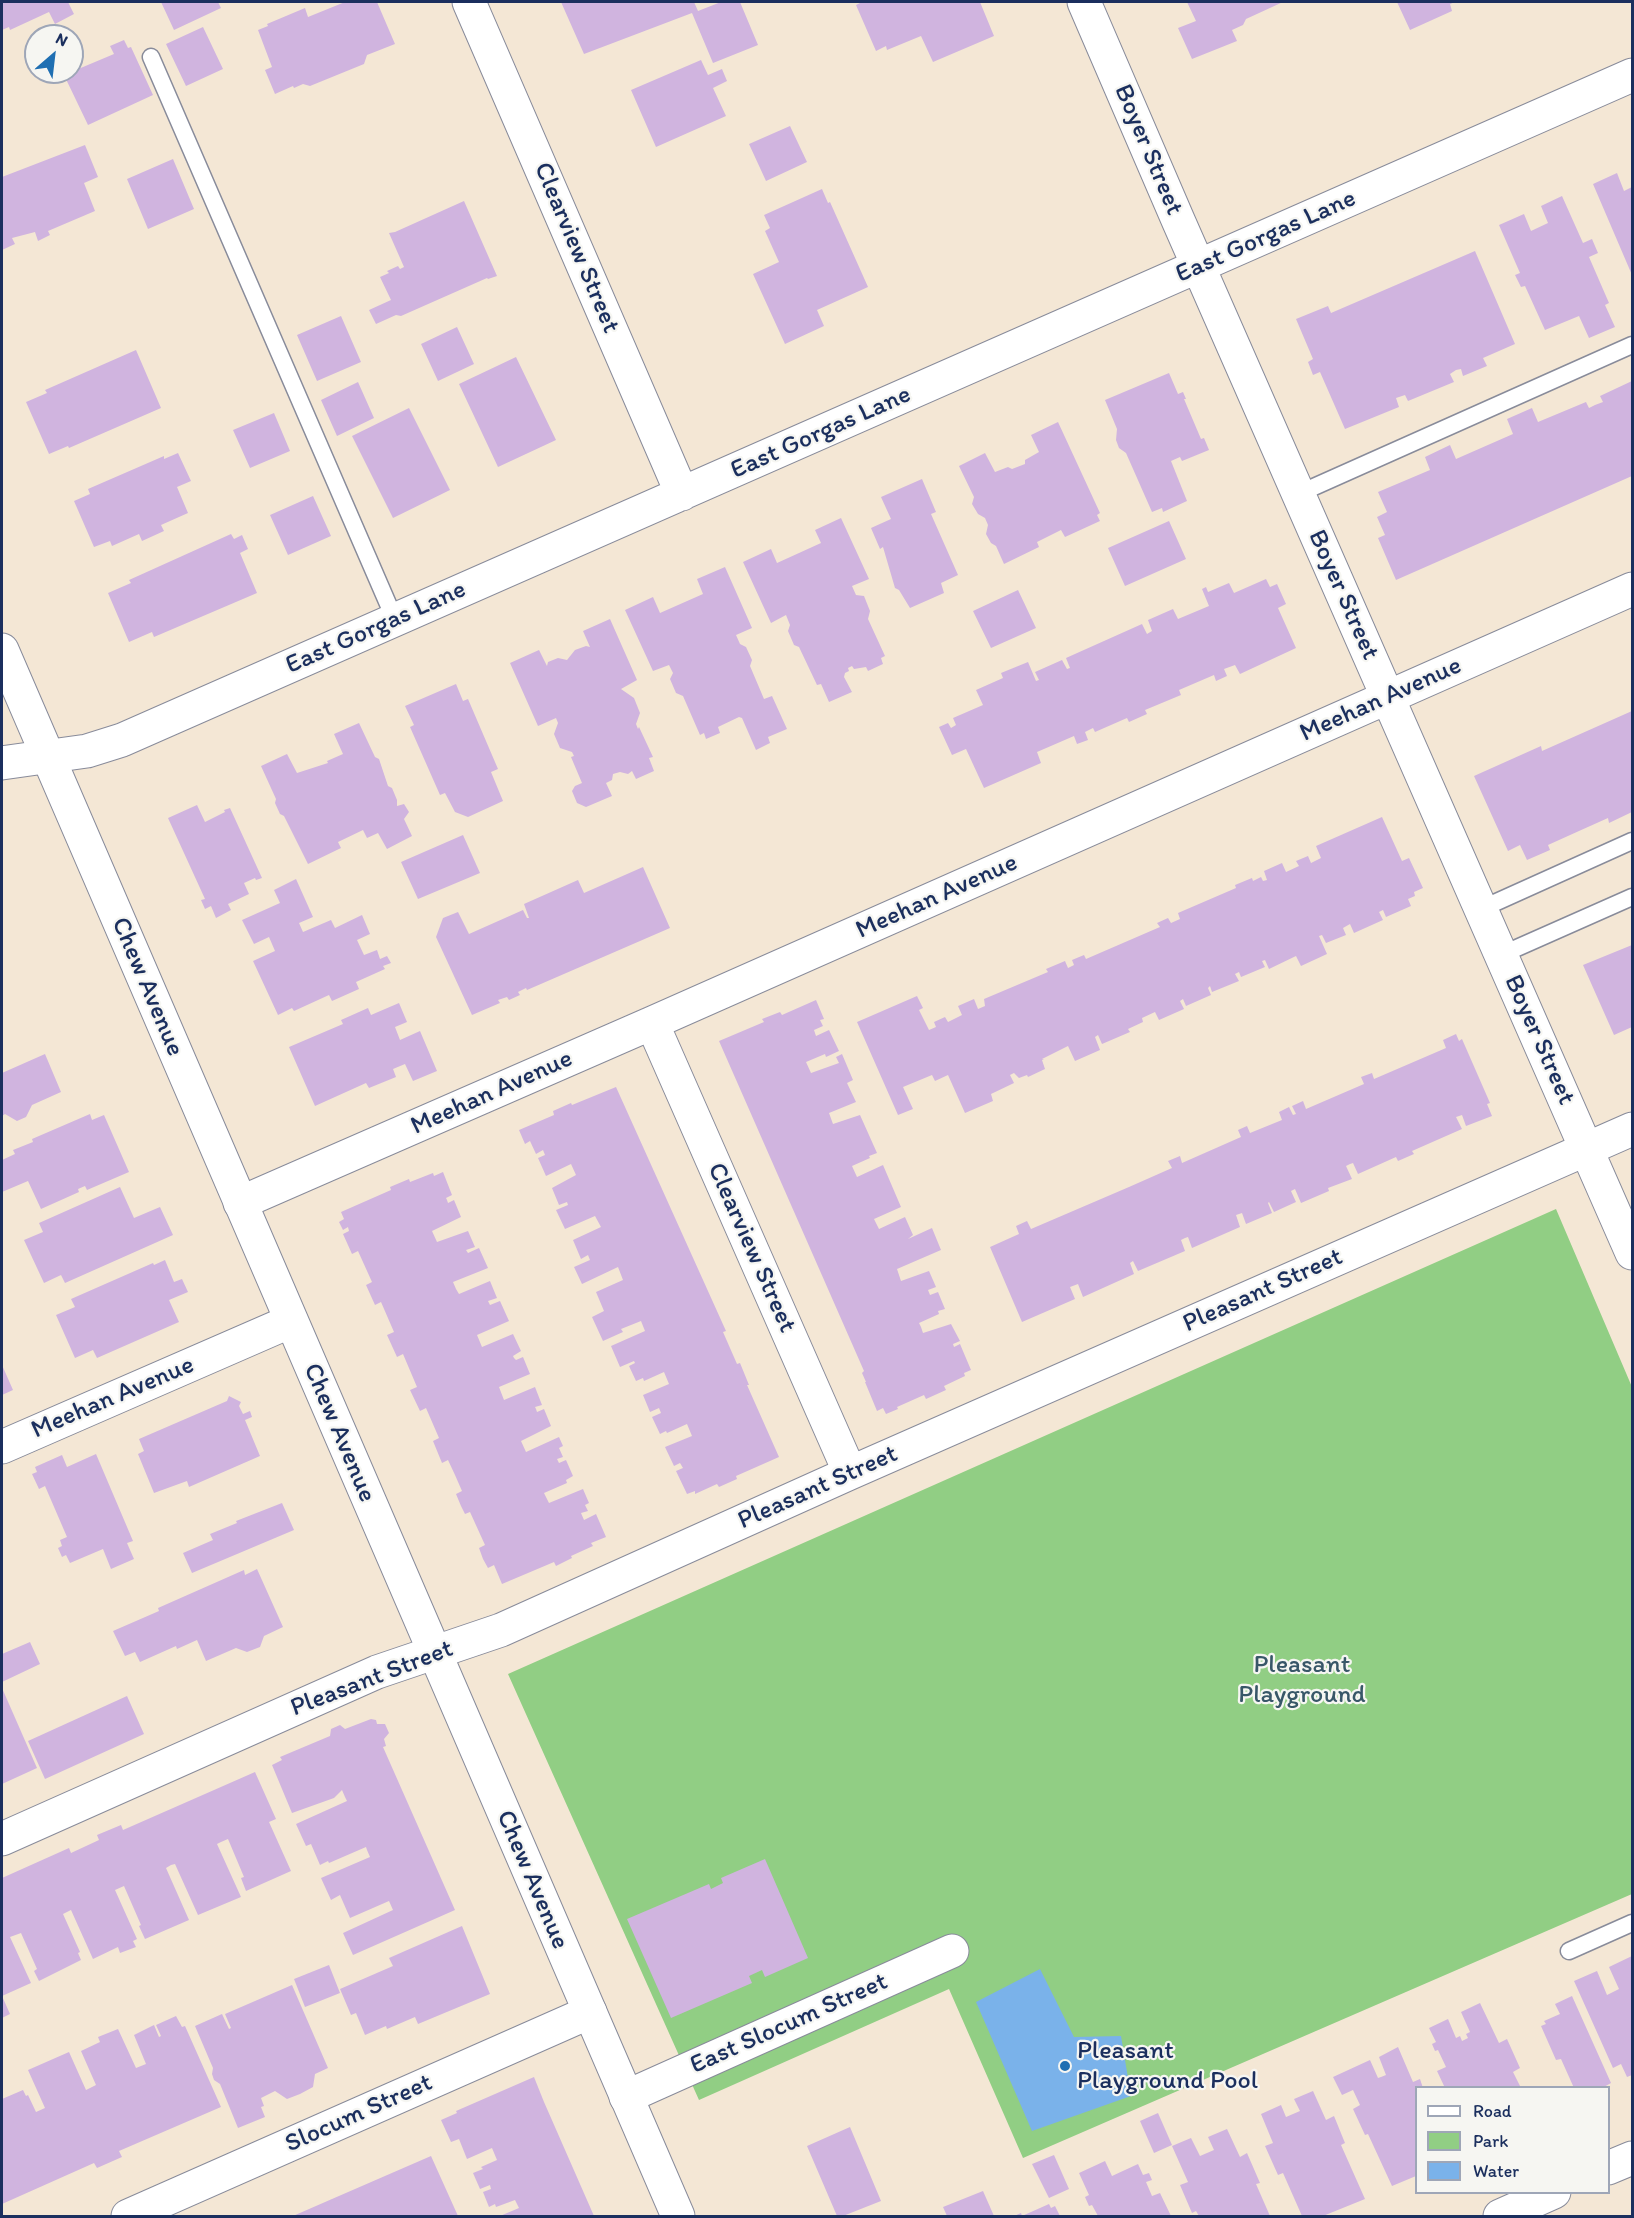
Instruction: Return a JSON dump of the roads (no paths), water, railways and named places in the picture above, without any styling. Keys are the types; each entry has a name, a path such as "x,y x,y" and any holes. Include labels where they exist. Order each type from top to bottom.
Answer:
{"street":[{"name":"Clearview Street","path":"469,2 682,494"},
{"name":"Boyer Street","path":"1084,2 1198,267 1632,1253"},
{"name":"East Gorgas Lane","path":"2,763 87,751 122,741 1632,75"},
{"name":"Meehan Avenue","path":"240,1203 1632,589"},
{"name":"Chew Avenue","path":"2,650 678,2217"},
{"name":"Clearview Street","path":"652,1023 850,1473"},
{"name":"Pleasant Street","path":"2,1839 366,1677 403,1662 501,1630 850,1473 1632,1129"},
{"name":"Meehan Avenue","path":"2,1447 291,1321"},
{"name":"East Slocum Street","path":"626,2097 952,1951"},
{"name":"Slocum Street","path":"128,2217 590,2012"},
{"path":"1610,2167 1632,2158"},
{"path":"1500,2217 1552,2194"}],"lane":[{"path":"151,57 394,620"},
{"path":"1298,494 1632,345"},
{"path":"1481,909 1632,841"},
{"path":"1501,955 1632,897"},
{"path":"1569,1951 1632,1923"}],"water":[{"name":"Pleasant Playground Pool","path":"1040,1969 1074,2037 1121,2036 1131,2096 1032,2131 976,2002"}],"place":[{"name":"Pleasant Playground Pool","path":"1065,2066"}],"park label":[{"name":"Pleasant Playground","path":"1302,1680"}]}
